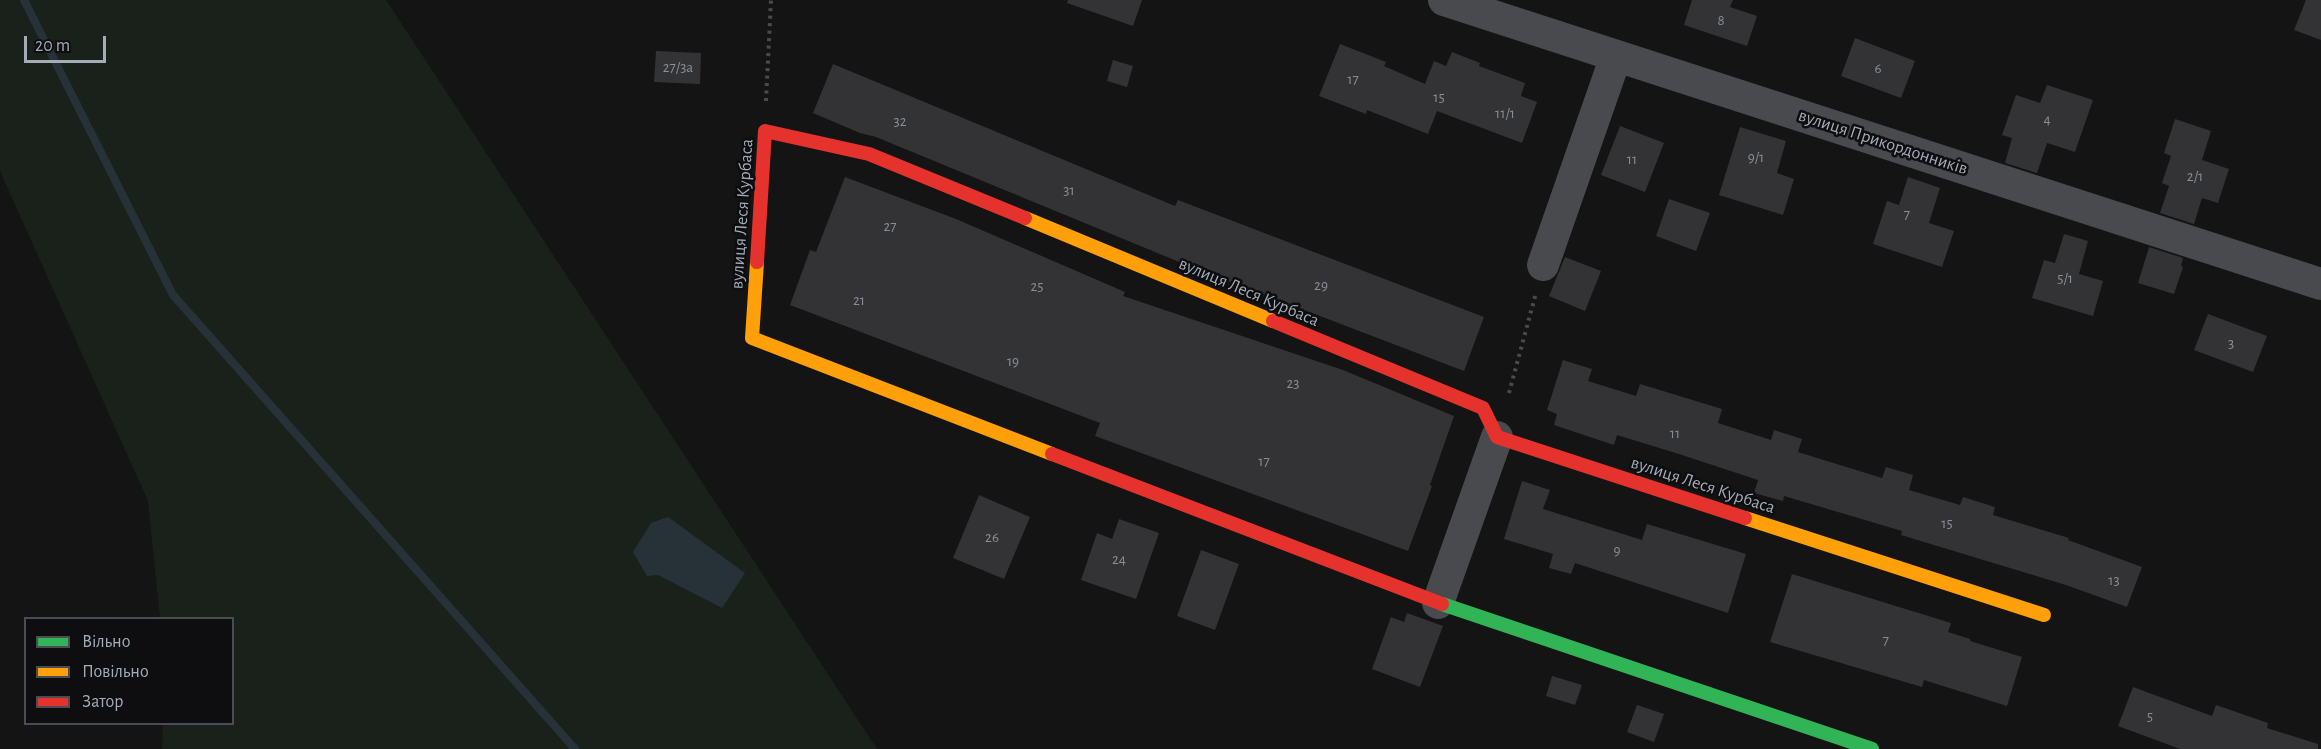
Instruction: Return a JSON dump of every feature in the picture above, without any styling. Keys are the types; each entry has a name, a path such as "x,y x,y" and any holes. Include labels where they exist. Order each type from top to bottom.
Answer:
{"street":[{"name":"вулиця Прикордонників","path":"1444,0 2321,285"},
{"path":"1543,265 1616,56"},
{"name":"вулиця Леся Курбаса","path":"1872,749 1438,603 752,339 765,131 868,154 1483,408 1497,437 2044,615"},
{"path":"1438,603 1497,437"}],"path":[{"path":"765,131 771,0"},
{"path":"1497,437 1543,265"}],"shaded area":[{"path":"0,0 386,0 877,749 162,749 163,725 234,725 234,617 160,617 148,501 0,171"},
{"path":"668,517 745,573 722,608 658,575 647,576 633,552 651,523"}],"building":[{"path":"1068,0 1142,0 1133,26 1067,3"},
{"path":"1692,0 1733,0 1730,7 1757,16 1747,46 1684,25"},
{"path":"2306,0 2321,0 2321,40 2294,30"},
{"path":"1855,38 1915,61 1901,98 1841,76"},
{"path":"1340,44 1386,62 1384,66 1425,84 1434,61 1446,66 1452,52 1480,63 1479,66 1525,83 1521,96 1537,102 1522,143 1437,111 1428,134 1367,110 1366,114 1319,96"},
{"path":"656,51 701,53 700,84 654,82"},
{"path":"1113,60 1133,66 1127,87 1107,81"},
{"path":"833,64 1175,206 1178,200 1484,317 1464,371 1189,266 813,113"},
{"path":"2047,85 2093,100 2075,152 2047,143 2037,173 2005,163 2012,138 2002,135 2016,95 2040,103"},
{"path":"2175,119 2211,131 2202,160 2229,169 2218,203 2202,198 2194,224 2160,213 2169,186 2162,183 2171,156 2164,153"},
{"path":"1620,126 1664,143 1645,192 1601,175"},
{"path":"1740,127 1786,141 1777,173 1794,179 1783,215 1719,195"},
{"path":"845,177 956,219 1125,292 1123,296 1343,370 1454,416 1408,551 1095,436 1100,423 790,305 810,250 816,252"},
{"path":"1908,177 1940,188 1929,223 1954,231 1942,267 1873,244 1887,201 1899,205"},
{"path":"1669,199 1710,213 1696,251 1656,236"},
{"path":"2064,234 2088,241 2079,274 2103,281 2093,316 2032,298 2044,260 2055,263"},
{"path":"2149,247 2183,258 2181,266 2183,267 2174,294 2138,283"},
{"path":"1565,257 1601,271 1585,311 1549,296"},
{"path":"2208,314 2267,336 2253,372 2194,350"},
{"path":"1563,360 1592,369 1588,381 1636,396 1640,384 1722,409 1718,423 1771,440 1774,430 1802,439 1798,452 1882,478 1886,467 1913,475 1909,490 1960,505 1963,497 1995,507 1993,515 2069,538 2068,540 2142,567 2127,607 2066,585 1901,535 1902,531 1784,496 1783,501 1754,493 1758,480 1682,455 1617,435 1614,445 1554,425 1557,414 1547,410"},
{"path":"1522,481 1550,490 1543,509 1642,540 1647,524 1746,554 1728,613 1575,563 1571,574 1549,568 1553,554 1504,539"},
{"path":"979,495 1030,517 1004,579 953,558"},
{"path":"1119,519 1159,533 1136,599 1081,580 1097,533 1112,539"},
{"path":"1201,550 1239,564 1215,630 1177,616"},
{"path":"1792,574 1951,623 1948,632 2022,657 2007,706 1924,680 1922,687 1770,642"},
{"path":"1407,613 1443,626 1420,687 1372,669 1391,617 1404,622"},
{"path":"1552,676 1582,685 1575,705 1546,696"},
{"path":"2133,687 2212,716 2216,705 2268,723 2267,728 2318,744 2318,749 2180,749 2118,726"},
{"path":"1637,705 1664,714 1654,742 1627,732"}],"waterway":[{"path":"24,0 173,295 575,749"}],"traffic: fast":[{"path":"1442,604 1872,749"}],"traffic: slow":[{"path":"1025,218 1273,321"},
{"path":"757,262 752,338 1052,454"},
{"path":"1745,518 2044,615"}],"traffic: jam":[{"path":"757,262 765,131 869,154 1025,218"},
{"path":"1273,321 1483,408 1497,437 1745,518"},
{"path":"1052,454 1442,604"}]}
